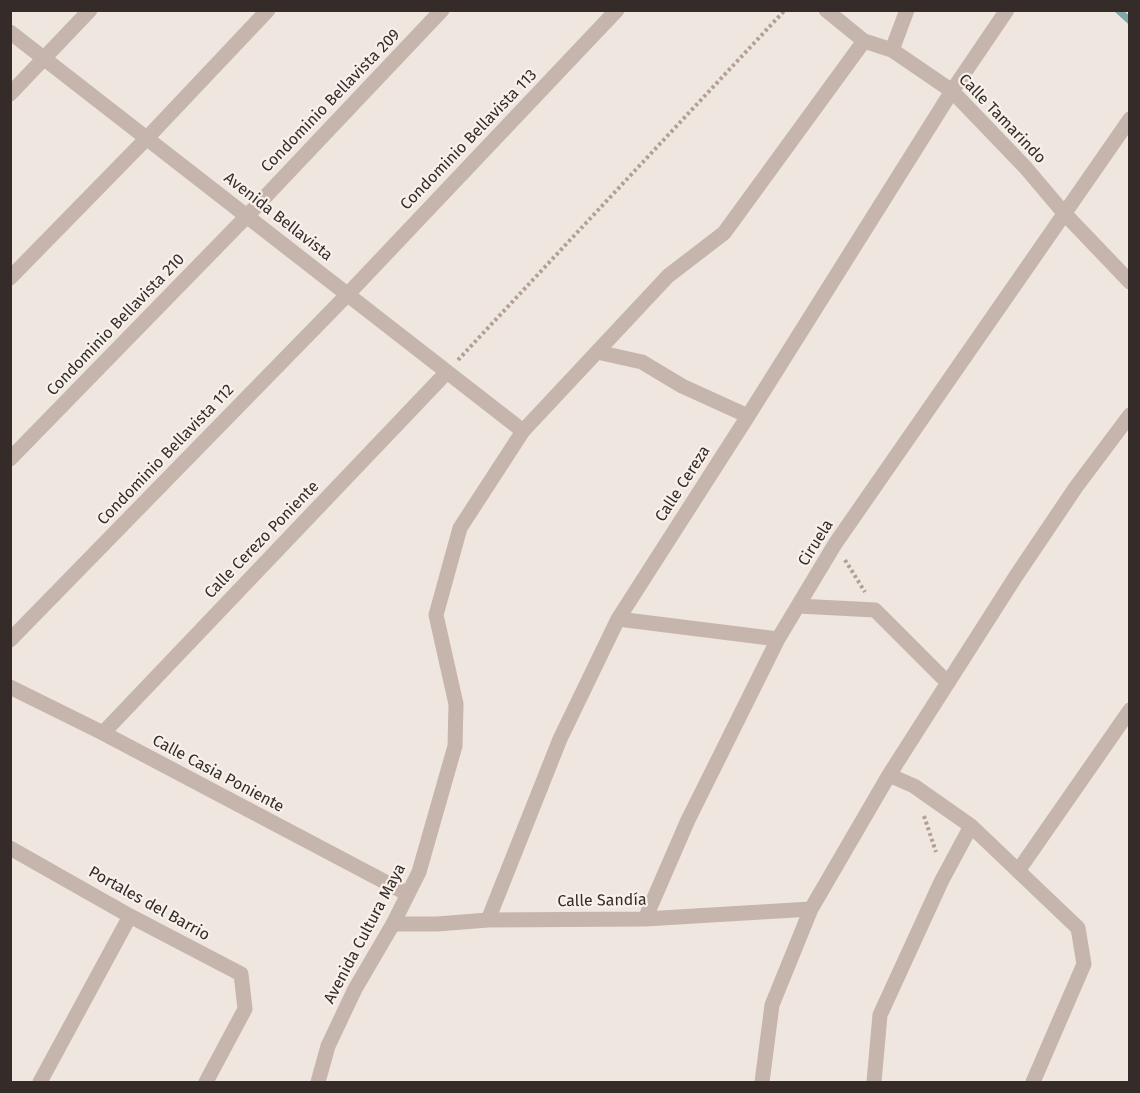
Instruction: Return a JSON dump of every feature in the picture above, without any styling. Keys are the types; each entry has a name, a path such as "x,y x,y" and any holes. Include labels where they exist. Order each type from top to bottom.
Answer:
{"street":[{"path":"10,94 90,10"},
{"path":"10,278 268,10"},
{"name":"Condominio Bellavista 209","path":"247,216 442,10"},
{"name":"Condominio Bellavista 113","path":"348,294 617,10"},
{"name":"Calle Tamarindo","path":"826,10 864,41 892,50 952,91 1130,282"},
{"path":"892,50 907,10"},
{"name":"Calle Cereza","path":"488,920 560,739 618,619 952,91 1006,10"},
{"name":"Avenida Bellavista","path":"10,32 523,431"},
{"name":"Avenida Cultura Maya","path":"318,1083 328,1046 355,989 393,924 419,872 455,746 456,704 436,615 460,528 523,431 668,276 724,232 864,41"},
{"name":"Ciruela","path":"645,919 688,820 778,639 798,606 836,544 1130,119"},
{"name":"Condominio Bellavista 210","path":"10,459 247,216"},
{"name":"Condominio Bellavista 112","path":"10,640 348,294"},
{"path":"597,352 642,362 682,386 748,416"},
{"name":"Calle Cerezo Poniente","path":"103,733 447,372"},
{"path":"762,1083 772,1005 811,909 889,775 1016,576 1076,487 1130,415"},
{"path":"798,606 875,610 948,683"},
{"path":"618,619 778,639"},
{"name":"Calle Casia Poniente","path":"10,687 103,733 408,894"},
{"path":"1018,871 1130,710"},
{"path":"889,775 914,786 972,826 1078,927 1084,964 1033,1083"},
{"path":"874,1083 880,1015 941,882 972,826"},
{"name":"Portales del Barrio","path":"10,849 130,916 241,974 245,1009 206,1083"},
{"name":"Calle Sandía","path":"393,924 437,924 488,920 645,919 811,909"},
{"path":"40,1083 130,916"}],"path":[{"path":"447,372 785,10"},
{"path":"836,544 875,610"},
{"path":"914,786 935,850 941,882"}],"waterway":[{"path":"1118,10 1130,21"}]}
